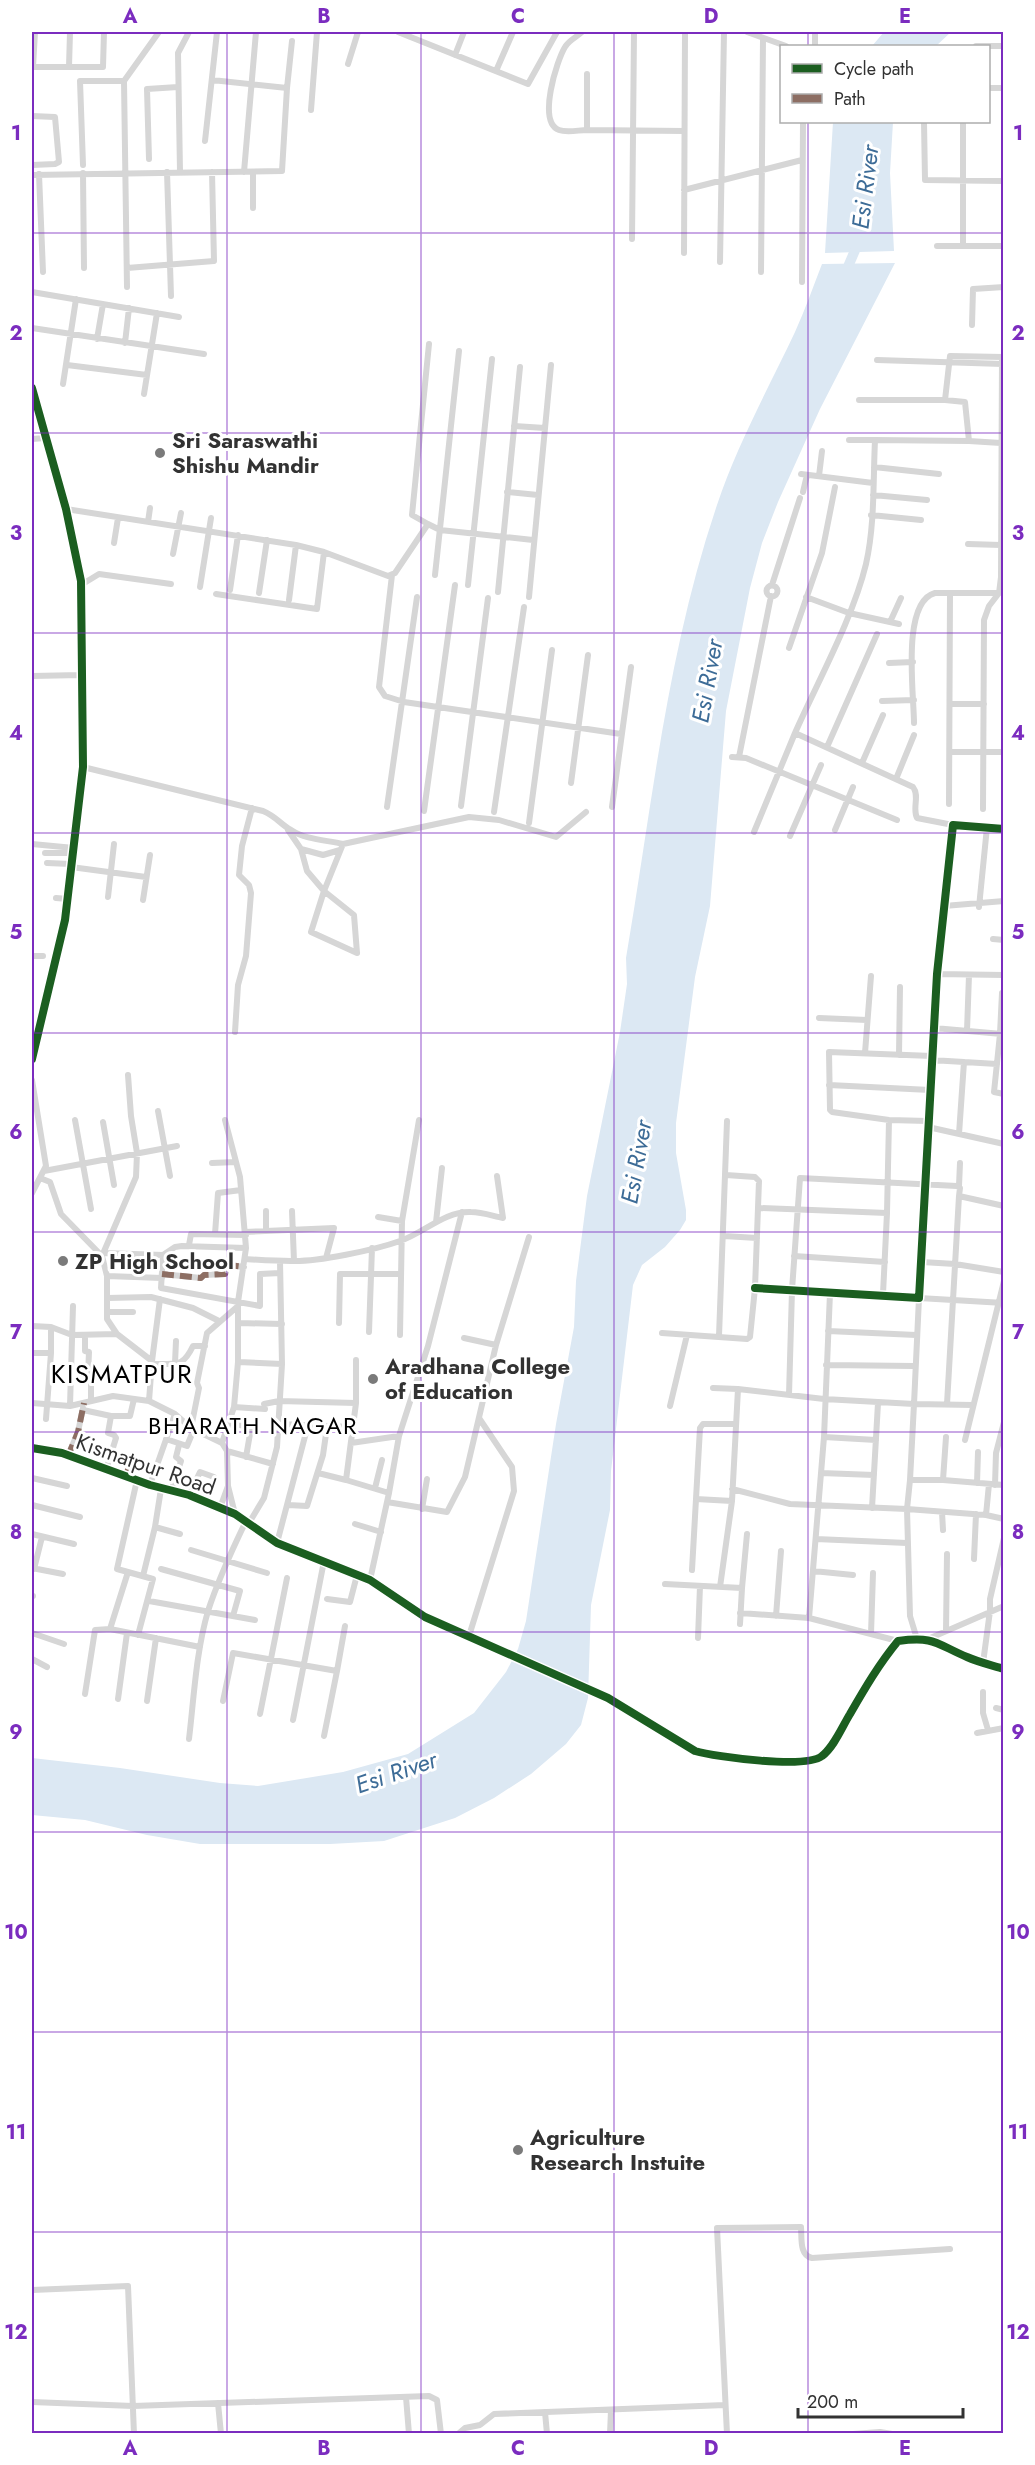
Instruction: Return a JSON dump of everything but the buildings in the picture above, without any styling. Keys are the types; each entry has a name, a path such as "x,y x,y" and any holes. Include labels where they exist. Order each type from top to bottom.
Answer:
{"street":[{"path":"35,32 33,67 103,67 104,32"},
{"path":"69,67 70,32"},
{"path":"127,287 124,81 159,32"},
{"path":"180,172 178,53 189,32"},
{"path":"205,141 217,32"},
{"path":"244,172 256,32"},
{"path":"311,110 317,32"},
{"path":"348,64 358,32"},
{"path":"398,32 413,34 528,84 557,32"},
{"path":"455,54 464,32"},
{"path":"496,71 513,32"},
{"path":"582,32 568,42 554,74 549,99 553,124 556,128 566,131 684,131"},
{"path":"632,239 634,32"},
{"path":"684,253 685,32"},
{"path":"720,262 723,32"},
{"path":"747,32 783,45"},
{"path":"814,32 814,45"},
{"path":"761,273 763,38"},
{"path":"43,272 35,175 282,171 292,41"},
{"path":"586,74 587,130"},
{"path":"212,80 287,88"},
{"path":"83,165 80,81 124,81"},
{"path":"149,159 147,89 178,87"},
{"path":"32,116 55,117 59,162 32,165"},
{"path":"802,282 803,123"},
{"path":"924,123 925,180 1004,181"},
{"path":"963,123 963,245"},
{"path":"684,190 802,160"},
{"path":"167,172 171,296"},
{"path":"127,268 214,261 212,172"},
{"path":"253,172 253,208"},
{"path":"83,173 84,268"},
{"path":"937,246 1004,246"},
{"path":"972,325 973,289 1004,287"},
{"path":"32,292 179,317"},
{"path":"63,384 76,299"},
{"path":"98,339 103,304"},
{"path":"125,343 129,308"},
{"path":"144,394 153,348 156,313"},
{"path":"32,328 204,354"},
{"path":"429,344 412,515 440,530 533,540"},
{"path":"435,575 459,351"},
{"path":"945,400 950,356 1003,357 999,592 985,614 983,809"},
{"path":"468,585 492,359"},
{"path":"877,360 1003,364"},
{"path":"67,365 147,375"},
{"path":"529,597 551,365"},
{"path":"498,592 520,367"},
{"path":"32,388 33,400 66,509 81,585 83,767 65,920 32,1059"},
{"path":"859,400 965,402 969,441"},
{"path":"514,426 545,428"},
{"path":"32,439 45,438"},
{"path":"849,440 1001,443"},
{"path":"754,832 778,772 849,613 865,566 873,495 875,440"},
{"path":"819,476 822,451"},
{"path":"874,467 939,474"},
{"path":"873,483 804,475 801,495 772,585 777,591 771,596 736,757 897,820"},
{"path":"789,648 822,553 835,487"},
{"path":"507,492 538,495"},
{"path":"873,495 927,500"},
{"path":"148,522 150,508"},
{"path":"66,509 296,545 392,575"},
{"path":"173,554 181,513"},
{"path":"871,516 921,520"},
{"path":"114,543 118,518"},
{"path":"200,587 211,519"},
{"path":"428,524 392,575 379,687 385,696 402,702 621,734"},
{"path":"230,590 237,535"},
{"path":"259,593 267,540"},
{"path":"968,544 1001,544"},
{"path":"289,600 296,545"},
{"path":"216,594 317,609 324,552"},
{"path":"81,585 99,574 171,584"},
{"path":"424,811 455,585"},
{"path":"914,723 913,622 917,609 929,595 999,592"},
{"path":"949,804 950,593"},
{"path":"387,807 417,597"},
{"path":"806,597 849,613 899,624"},
{"path":"461,806 488,598"},
{"path":"890,622 901,598"},
{"path":"494,812 524,608"},
{"path":"827,747 877,634"},
{"path":"529,822 552,650"},
{"path":"571,783 588,655"},
{"path":"889,663 913,662"},
{"path":"612,807 632,667"},
{"path":"32,676 81,675"},
{"path":"882,701 914,700"},
{"path":"950,704 984,704"},
{"path":"862,763 883,715"},
{"path":"795,733 915,790 917,818 953,825 1004,829"},
{"path":"896,779 914,735"},
{"path":"950,752 1004,752"},
{"path":"790,836 821,765"},
{"path":"83,767 252,808 273,815 287,829 300,836 341,847"},
{"path":"836,830 853,787"},
{"path":"235,1032 238,985 246,956 251,893 249,885 239,875 242,846 252,808"},
{"path":"301,849 323,855 341,847 469,817 499,820 556,837 586,812"},
{"path":"917,1639 910,1616 907,1509 937,974 953,825"},
{"path":"979,904 987,827"},
{"path":"287,829 301,849 307,871 324,891 354,915 357,953 311,932 324,891 341,847"},
{"path":"32,844 73,851"},
{"path":"108,897 114,844"},
{"path":"45,853 73,851"},
{"path":"143,900 150,855"},
{"path":"47,863 146,877"},
{"path":"56,898 68,899"},
{"path":"944,906 1004,901"},
{"path":"993,939 1004,940"},
{"path":"32,956 43,956"},
{"path":"937,974 1004,975"},
{"path":"967,1031 969,975"},
{"path":"865,1053 871,976"},
{"path":"899,1055 900,987"},
{"path":"1002,993 1002,1034 994,1092 1004,1094"},
{"path":"819,1018 867,1020"},
{"path":"934,1028 1002,1034"},
{"path":"997,1064 899,1055 829,1052 829,1085 832,1112 928,1124 1004,1144"},
{"path":"959,1134 964,1062"},
{"path":"128,1075 137,1153 136,1177 103,1254 107,1319 117,1334 152,1362 174,1363 188,1358 193,1346 205,1346"},
{"path":"32,1080 46,1166 32,1193"},
{"path":"829,1085 930,1090"},
{"path":"158,1111 170,1176"},
{"path":"75,1120 91,1209"},
{"path":"222,1443 234,1407 238,1362 238,1304 246,1248 241,1190 225,1120"},
{"path":"400,1335 399,1274 402,1221 419,1120"},
{"path":"883,1294 888,1213 889,1120"},
{"path":"719,1336 727,1121"},
{"path":"103,1122 114,1185"},
{"path":"44,1171 177,1146"},
{"path":"212,1163 236,1162"},
{"path":"947,1404 960,1163"},
{"path":"436,1222 442,1168"},
{"path":"662,1333 750,1337 755,1288 759,1208 758,1178 726,1175"},
{"path":"245,1259 294,1262 326,1258 401,1241 436,1222 462,1212 475,1212 503,1218 497,1176"},
{"path":"40,1178 50,1182 61,1214 103,1254 163,1256 175,1247 189,1245 246,1248"},
{"path":"789,1395 794,1256 802,1178 959,1186"},
{"path":"215,1234 218,1193 241,1190"},
{"path":"959,1196 1004,1206"},
{"path":"759,1208 888,1213"},
{"path":"266,1211 266,1231"},
{"path":"292,1211 294,1262"},
{"path":"370,1580 399,1436 428,1346 462,1212"},
{"path":"378,1217 402,1221"},
{"path":"189,1245 191,1234 246,1234 334,1228 326,1258"},
{"path":"724,1236 757,1238"},
{"path":"387,1502 447,1512 465,1477 496,1345 529,1237"},
{"path":"369,1332 372,1248"},
{"path":"163,1256 161,1288 238,1304 260,1306 260,1274 280,1273"},
{"path":"794,1256 885,1262"},
{"path":"189,1739 200,1647 208,1611 227,1560 264,1498 273,1464 279,1424 282,1364 280,1261"},
{"path":"922,1262 955,1264 1004,1272"},
{"path":"106,1276 201,1278 204,1275 225,1274 229,1265 244,1267"},
{"path":"339,1323 341,1266"},
{"path":"340,1274 399,1274"},
{"path":"965,1440 1004,1281"},
{"path":"755,1288 883,1294 1000,1303"},
{"path":"169,1301 171,1289"},
{"path":"809,1618 824,1437 830,1293"},
{"path":"107,1298 152,1297 193,1308 219,1321"},
{"path":"149,1401 160,1299"},
{"path":"166,1439 187,1446 193,1429 207,1333 238,1304"},
{"path":"70,1406 73,1306"},
{"path":"107,1312 134,1312"},
{"path":"238,1323 282,1324"},
{"path":"32,1326 51,1327 72,1335 117,1334"},
{"path":"46,1419 51,1327"},
{"path":"828,1331 916,1335"},
{"path":"68,1456 86,1405 91,1375 88,1375 89,1352 85,1352 85,1335"},
{"path":"670,1406 687,1335"},
{"path":"464,1338 496,1345"},
{"path":"174,1363 176,1341"},
{"path":"32,1353 51,1353"},
{"path":"346,1480 356,1403 356,1360"},
{"path":"238,1362 282,1364"},
{"path":"826,1365 915,1366"},
{"path":"713,1388 824,1399 973,1406"},
{"path":"720,1587 732,1502 738,1389"},
{"path":"32,1404 86,1405 113,1396 149,1401 175,1414 193,1429 222,1443 227,1451 228,1486 235,1514"},
{"path":"86,1405 111,1416 131,1415 134,1399"},
{"path":"234,1407 264,1406 279,1401 356,1403"},
{"path":"872,1508 878,1402"},
{"path":"150,1485 175,1414"},
{"path":"106,1470 116,1438 108,1433 111,1416"},
{"path":"469,1636 514,1491 512,1467 479,1418"},
{"path":"230,1422 251,1428 246,1457"},
{"path":"986,1515 996,1453 1004,1422"},
{"path":"279,1424 353,1427"},
{"path":"692,1570 701,1425 735,1424"},
{"path":"277,1543 308,1425"},
{"path":"288,1505 307,1506 327,1441 327,1427"},
{"path":"351,1443 399,1436"},
{"path":"824,1437 876,1440"},
{"path":"943,1480 946,1437"},
{"path":"171,1491 181,1461 176,1457 179,1445"},
{"name":"Kismatpur Road","path":"32,1448 68,1456 161,1489 189,1496 235,1514 277,1543 370,1580 425,1617 608,1698 695,1751 744,1759 809,1762 821,1757 827,1751 879,1665 898,1641"},
{"path":"227,1451 273,1464"},
{"path":"977,1483 978,1452"},
{"path":"126,1477 131,1458"},
{"path":"375,1488 382,1460"},
{"path":"189,1496 200,1472 214,1477"},
{"path":"318,1473 389,1493"},
{"path":"821,1473 874,1475"},
{"path":"32,1478 67,1486"},
{"path":"423,1509 427,1479"},
{"path":"137,1480 117,1569 153,1579 149,1601 138,1635"},
{"path":"910,1480 1004,1485"},
{"path":"220,1508 228,1486"},
{"path":"144,1576 161,1489"},
{"path":"732,1489 790,1504 976,1514 1004,1520"},
{"path":"696,1499 732,1502"},
{"path":"32,1505 80,1517"},
{"path":"942,1512 943,1530"},
{"path":"974,1559 976,1514"},
{"path":"356,1524 381,1532"},
{"path":"155,1527 180,1534"},
{"path":"32,1534 74,1544"},
{"path":"740,1624 747,1534"},
{"path":"42,1537 33,1569 63,1574"},
{"path":"983,1663 990,1599 1004,1538"},
{"path":"816,1539 907,1543"},
{"path":"191,1550 267,1573"},
{"path":"776,1616 781,1551"},
{"path":"946,1554 946,1631"},
{"path":"293,1719 324,1561"},
{"path":"161,1569 240,1590 233,1616"},
{"path":"813,1571 853,1575"},
{"path":"110,1629 128,1572"},
{"path":"871,1634 873,1573"},
{"path":"327,1599 350,1602 357,1575"},
{"path":"260,1713 287,1578"},
{"path":"665,1584 742,1588"},
{"path":"698,1638 700,1586"},
{"path":"149,1601 255,1620"},
{"path":"740,1613 809,1618 898,1641 927,1639 1004,1606"},
{"path":"324,1736 345,1626"},
{"path":"85,1694 95,1630 110,1629 200,1647"},
{"path":"32,1633 64,1644"},
{"path":"118,1699 127,1633"},
{"path":"147,1701 156,1638"},
{"path":"927,1639 983,1663 1004,1669"},
{"path":"223,1701 233,1653 337,1671"},
{"path":"32,1659 47,1668"},
{"path":"983,1692 983,1713 988,1730"},
{"path":"977,1733 1004,1728"},
{"path":"727,2433 717,2228 801,2227 803,2253 806,2257 812,2258 950,2249"},
{"path":"32,2290 128,2286 134,2433"},
{"path":"32,2402 133,2406 429,2396 437,2400 441,2433"},
{"path":"406,2397 409,2433"},
{"path":"218,2403 221,2433"},
{"path":"458,2433 465,2428 480,2425 495,2414 725,2405"},
{"path":"610,2433 611,2410"},
{"path":"545,2412 547,2433"},
{"path":"853,2433 892,2433"}],"water":[{"path":"884,32 951,32 937,45 873,45"},
{"path":"833,123 893,123 890,173 894,251 825,253"},
{"path":"895,263 820,409 778,502 762,543 750,588 726,711 710,906 695,977 676,1123 676,1153 686,1220 665,1247 642,1265 633,1285 611,1471 610,1510 591,1605 588,1698 581,1725 566,1744 531,1774 494,1798 455,1818 384,1841 330,1844 200,1844 147,1835 85,1820 32,1815 32,1758 258,1786 343,1772 408,1754 474,1713 506,1672 518,1649 526,1621 556,1424 574,1327 576,1281 587,1196 620,1032 627,984 626,958 662,730 685,616 700,560 734,461 795,332 822,264"}],"waterway":[{"name":"Esi River","path":"844,276 859,241"}],"marked path":[{"path":"162,1274 201,1278 204,1275 225,1274 229,1265 244,1267"},
{"path":"68,1456 78,1432 84,1403"},
{"path":"126,1477 131,1458"}],"cycle path":[{"path":"32,388 66,509 81,581 83,767 65,920 32,1059"},
{"path":"755,1288 919,1298 937,974 953,825 1004,829"},
{"path":"32,1448 62,1453 150,1485 189,1495 235,1514 277,1543 370,1580 425,1617 608,1698 695,1751 740,1759 780,1762 813,1760 822,1756 834,1742 872,1676 898,1641 928,1640 971,1659 1004,1669"}],"place":[{"name":"Sri Saraswathi Shishu Mandir","path":"160,453"},
{"name":"ZP High School","path":"63,1261"},
{"name":"Aradhana College of Education","path":"373,1379"},
{"name":"Agriculture Research Instuite","path":"518,2150"}],"district":[{"name":"KISMATPUR","path":"122,1374"},
{"name":"BHARATH NAGAR","path":"253,1425"}]}
